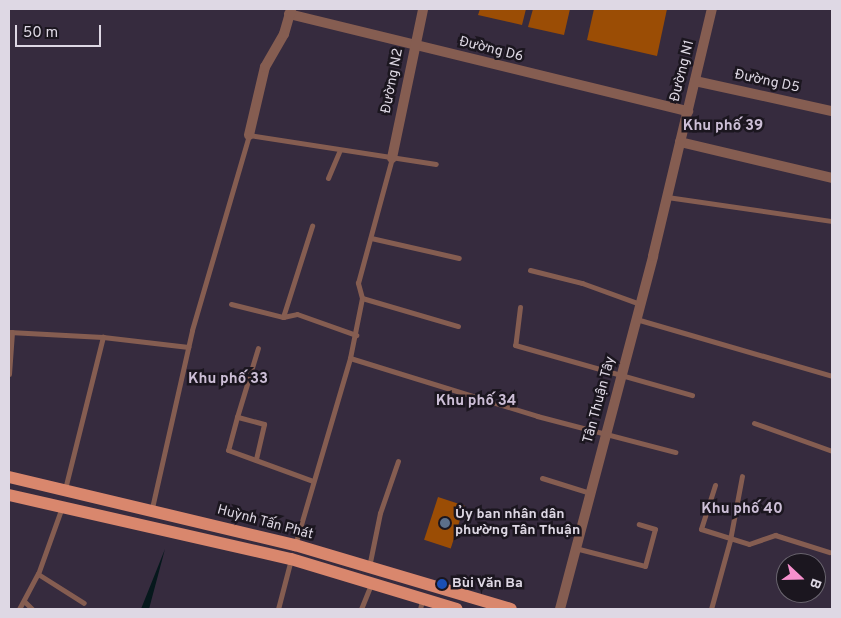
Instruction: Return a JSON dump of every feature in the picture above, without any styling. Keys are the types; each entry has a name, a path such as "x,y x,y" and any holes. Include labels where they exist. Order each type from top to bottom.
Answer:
{"main road":[{"name":"Huỳnh Tấn Phát","path":"9,477 152,508 295,545 511,609"},
{"path":"34,500 38,483"},
{"name":"Huỳnh Tấn Phát","path":"9,494 291,559 371,584 421,604 457,609"},
{"path":"291,559 295,545"}],"street":[{"name":"Đường N2","path":"392,158 423,9"},
{"name":"Đường N1","path":"667,197 712,9"},
{"name":"Đường D6","path":"290,11 414,45 688,111"},
{"path":"249,135 266,67 284,34 290,11"},
{"name":"Đường D5","path":"695,80 832,111"},
{"path":"680,142 832,178"},
{"name":"Tân Thuận Tây","path":"560,609 667,197"}],"lane":[{"path":"152,508 188,347 249,135 436,164"},
{"path":"328,178 340,150"},
{"path":"295,545 350,358 362,298 358,283 392,158"},
{"path":"667,197 832,221"},
{"path":"283,317 312,226"},
{"path":"371,238 459,258"},
{"path":"530,270 582,283 640,304"},
{"path":"362,298 458,326"},
{"path":"231,304 283,317 297,314 356,334"},
{"path":"520,307 515,346 621,377 692,395"},
{"path":"636,318 832,376"},
{"path":"9,374 10,332 103,337 188,347"},
{"path":"65,489 103,337"},
{"path":"258,348 228,450 313,480"},
{"path":"350,358 536,416 606,432 675,452"},
{"path":"237,417 264,424 256,459"},
{"path":"754,423 832,451"},
{"path":"369,568 380,513 398,461"},
{"path":"711,609 730,540 742,476"},
{"path":"542,478 590,493"},
{"path":"715,485 701,528 730,540 749,544 775,535 829,552"},
{"path":"18,609 25,602 38,574 62,506"},
{"path":"575,548 645,566 655,530 639,524"},
{"path":"278,609 291,559"},
{"path":"38,574 84,603"},
{"path":"361,609 371,584"},
{"path":"25,602 32,609"}],"shaded area":[{"path":"165,549 149,609 141,609"}],"building":[{"path":"480,9 526,9 522,25 478,15"},
{"path":"533,9 570,9 564,35 528,27"},
{"path":"594,9 667,9 657,56 587,40"},
{"name":"Ủy ban nhân dân phường Tân Thuận","path":"438,497 465,506 451,548 424,540"}],"place":[{"name":"Ủy ban nhân dân phường Tân Thuận","path":"445,523"},
{"name":"Bùi Văn Ba","path":"442,584"}],"district":[{"name":"Khu phố 39","path":"723,127"},
{"name":"Khu phố 33","path":"228,380"},
{"name":"Khu phố 34","path":"476,402"},
{"name":"Khu phố 40","path":"742,510"}]}
